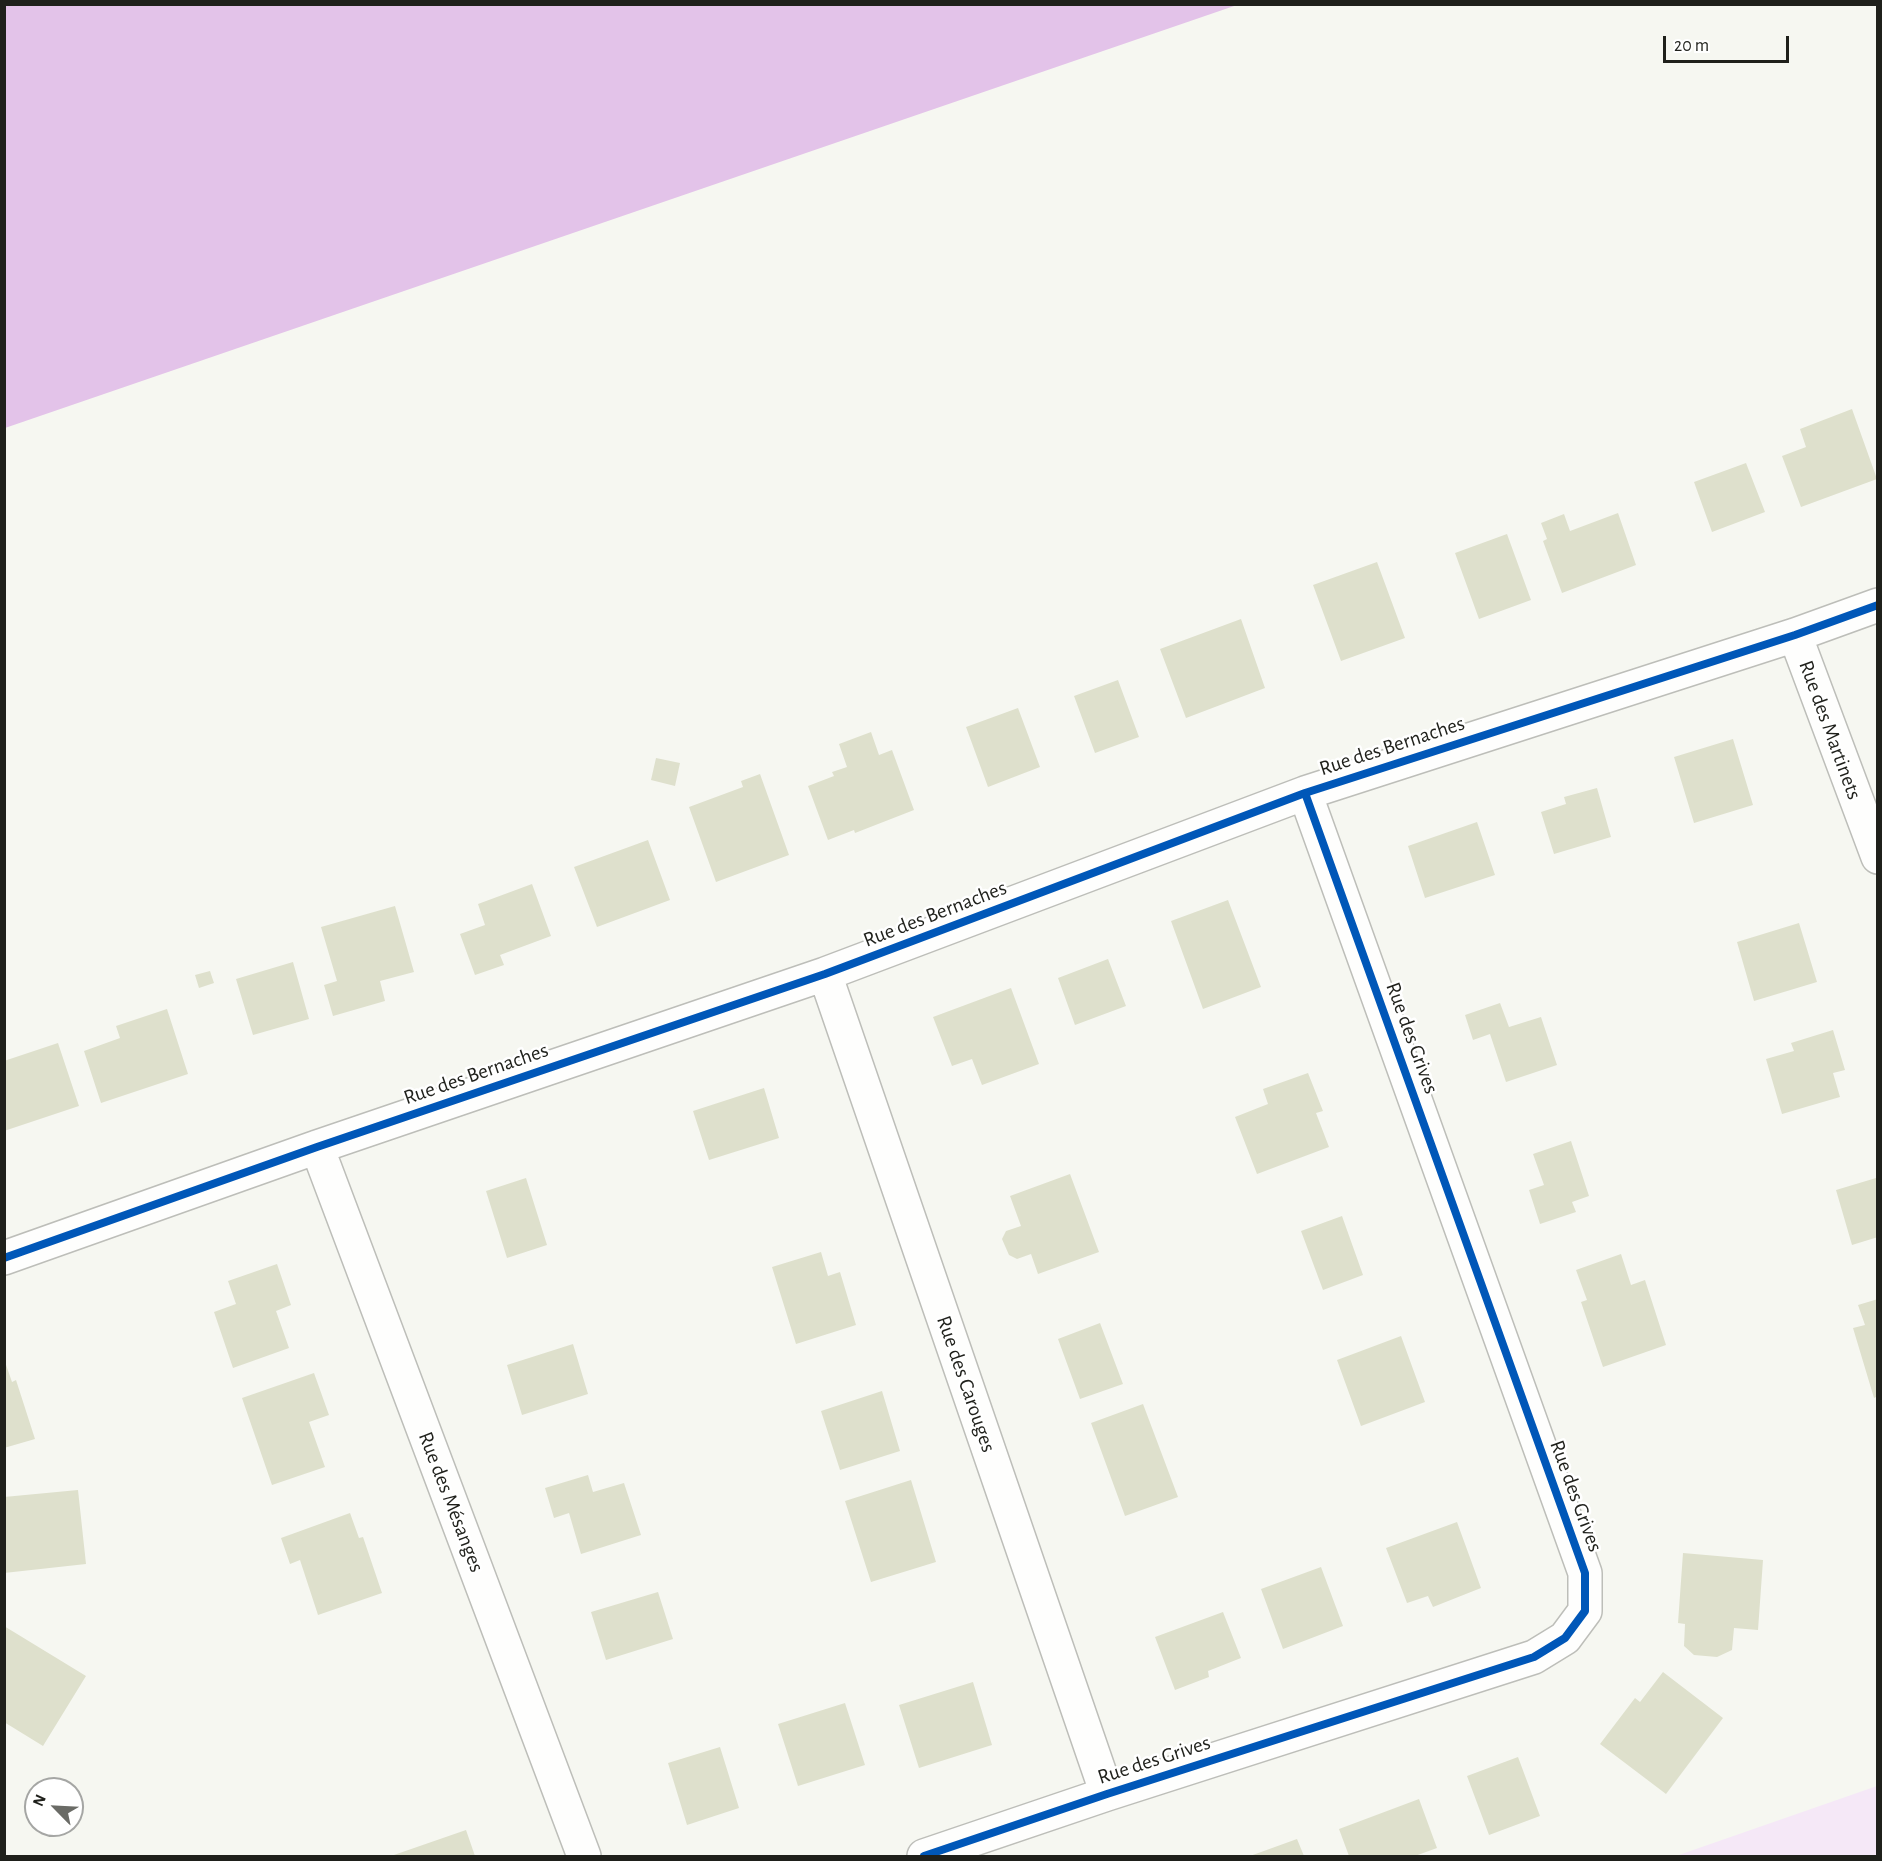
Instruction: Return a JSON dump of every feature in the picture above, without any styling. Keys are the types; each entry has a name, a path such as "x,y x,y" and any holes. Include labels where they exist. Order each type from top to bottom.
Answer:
{"street":[{"name":"Rue des Bernaches","path":"4,1258 317,1147 825,974 1305,793 1795,635 1878,605"},
{"name":"Rue des Martinets","path":"1795,635 1878,858"},
{"name":"Rue des Grives","path":"924,1857 1107,1794 1534,1656 1565,1638 1585,1611 1585,1574 1305,793"},
{"name":"Rue des Carouges","path":"825,974 1107,1794"},
{"name":"Rue des Mésanges","path":"317,1147 584,1857"}],"shaded area":[{"path":"5,4 1237,4 1237,5 5,428"},
{"path":"1877,1786 1877,1856 1676,1856"}],"building":[{"path":"1852,409 1877,479 1801,507 1782,456 1806,447 1800,429"},
{"path":"1746,463 1765,512 1712,532 1694,482"},
{"path":"1618,513 1636,565 1562,593 1543,541 1547,539 1541,523 1564,514 1570,531"},
{"path":"1507,534 1531,600 1479,619 1455,553"},
{"path":"1377,562 1405,638 1341,661 1313,585"},
{"path":"1241,619 1265,688 1186,718 1160,649"},
{"path":"1118,680 1139,737 1095,753 1074,696"},
{"path":"1018,708 1040,767 988,787 966,727"},
{"path":"871,732 879,755 892,750 914,810 855,833 854,830 828,840 808,786 834,776 832,772 847,767 839,744"},
{"path":"1733,739 1753,805 1694,823 1674,757"},
{"path":"656,758 680,763 675,786 651,780"},
{"path":"760,774 789,855 716,882 689,807 743,787 741,781"},
{"path":"1597,788 1611,837 1554,854 1541,812 1566,804 1564,797"},
{"path":"1477,822 1495,875 1425,898 1408,846"},
{"path":"648,840 670,900 597,927 574,867"},
{"path":"532,884 551,936 500,955 504,965 475,975 460,934 485,925 478,904"},
{"path":"1228,900 1261,987 1203,1009 1171,921"},
{"path":"395,906 414,972 380,981 385,1001 333,1016 324,985 337,981 321,927"},
{"path":"1799,923 1817,982 1754,1001 1737,942"},
{"path":"1108,959 1126,1006 1075,1025 1058,978"},
{"path":"293,962 309,1019 253,1035 236,979"},
{"path":"210,971 214,983 199,988 195,975"},
{"path":"1011,988 1039,1064 982,1085 972,1059 952,1066 933,1017"},
{"path":"1500,1003 1509,1027 1541,1017 1557,1065 1506,1082 1490,1034 1473,1040 1465,1015"},
{"path":"167,1009 188,1074 101,1103 84,1051 120,1038 116,1026"},
{"path":"1833,1030 1845,1070 1833,1073 1840,1097 1782,1114 1766,1059 1794,1051 1791,1043"},
{"path":"58,1043 79,1106 4,1131 4,1061"},
{"path":"1308,1073 1323,1111 1316,1113 1329,1147 1257,1174 1235,1117 1268,1104 1263,1089"},
{"path":"764,1088 779,1138 709,1160 693,1111"},
{"path":"1571,1141 1589,1196 1572,1202 1576,1212 1540,1224 1529,1190 1544,1185 1533,1154"},
{"path":"1070,1174 1099,1252 1038,1274 1031,1254 1017,1259 1009,1255 1002,1239 1006,1231 1021,1226 1010,1196"},
{"path":"526,1178 547,1245 507,1258 486,1191"},
{"path":"1876,1178 1878,1237 1852,1245 1836,1190"},
{"path":"1342,1216 1363,1275 1323,1290 1301,1231"},
{"path":"821,1252 828,1276 840,1272 856,1325 796,1344 772,1267"},
{"path":"1621,1254 1631,1285 1645,1280 1666,1345 1603,1367 1581,1302 1587,1300 1576,1270"},
{"path":"277,1264 291,1305 276,1311 289,1348 233,1368 214,1312 236,1304 228,1281"},
{"path":"1878,1299 1878,1396 1874,1398 1853,1328 1865,1325 1858,1305"},
{"path":"1100,1323 1123,1384 1080,1399 1058,1339"},
{"path":"1401,1336 1425,1402 1361,1426 1337,1360"},
{"path":"573,1344 588,1394 522,1415 507,1365"},
{"path":"4,1359 12,1382 16,1380 35,1439 4,1448"},
{"path":"314,1373 329,1415 309,1422 325,1467 272,1485 242,1398"},
{"path":"882,1391 900,1451 840,1470 821,1411"},
{"path":"1143,1404 1178,1497 1125,1516 1091,1423"},
{"path":"588,1475 593,1492 624,1483 641,1535 581,1554 569,1513 554,1518 545,1488"},
{"path":"911,1480 936,1562 871,1582 845,1501"},
{"path":"78,1490 86,1564 4,1573 4,1497"},
{"path":"350,1513 359,1538 363,1537 382,1593 318,1615 300,1560 290,1564 281,1538"},
{"path":"1457,1522 1481,1588 1433,1607 1428,1596 1407,1603 1386,1548"},
{"path":"1683,1553 1763,1560 1758,1630 1734,1628 1732,1650 1717,1657 1694,1655 1684,1646 1685,1624 1678,1623"},
{"path":"1321,1567 1343,1626 1283,1649 1261,1589"},
{"path":"658,1592 673,1639 606,1660 591,1612"},
{"path":"1223,1612 1241,1658 1208,1671 1209,1677 1175,1690 1155,1637"},
{"path":"4,1626 86,1676 43,1746 4,1722"},
{"path":"1663,1672 1723,1718 1666,1794 1600,1744 1635,1698 1640,1702"},
{"path":"973,1682 992,1745 919,1768 899,1705"},
{"path":"845,1703 865,1765 798,1786 778,1724"},
{"path":"720,1747 739,1808 687,1825 668,1763"},
{"path":"1518,1757 1540,1816 1489,1835 1467,1776"},
{"path":"1419,1799 1437,1848 1415,1856 1349,1856 1339,1829"},
{"path":"466,1830 475,1856 391,1856"},
{"path":"1297,1839 1304,1856 1250,1856"}],"cycle path":[{"path":"4,1258 317,1147 825,974 1305,793 1795,635 1878,605"},
{"path":"924,1856 1107,1794 1534,1657 1565,1638 1585,1611 1585,1573 1305,793"}]}
